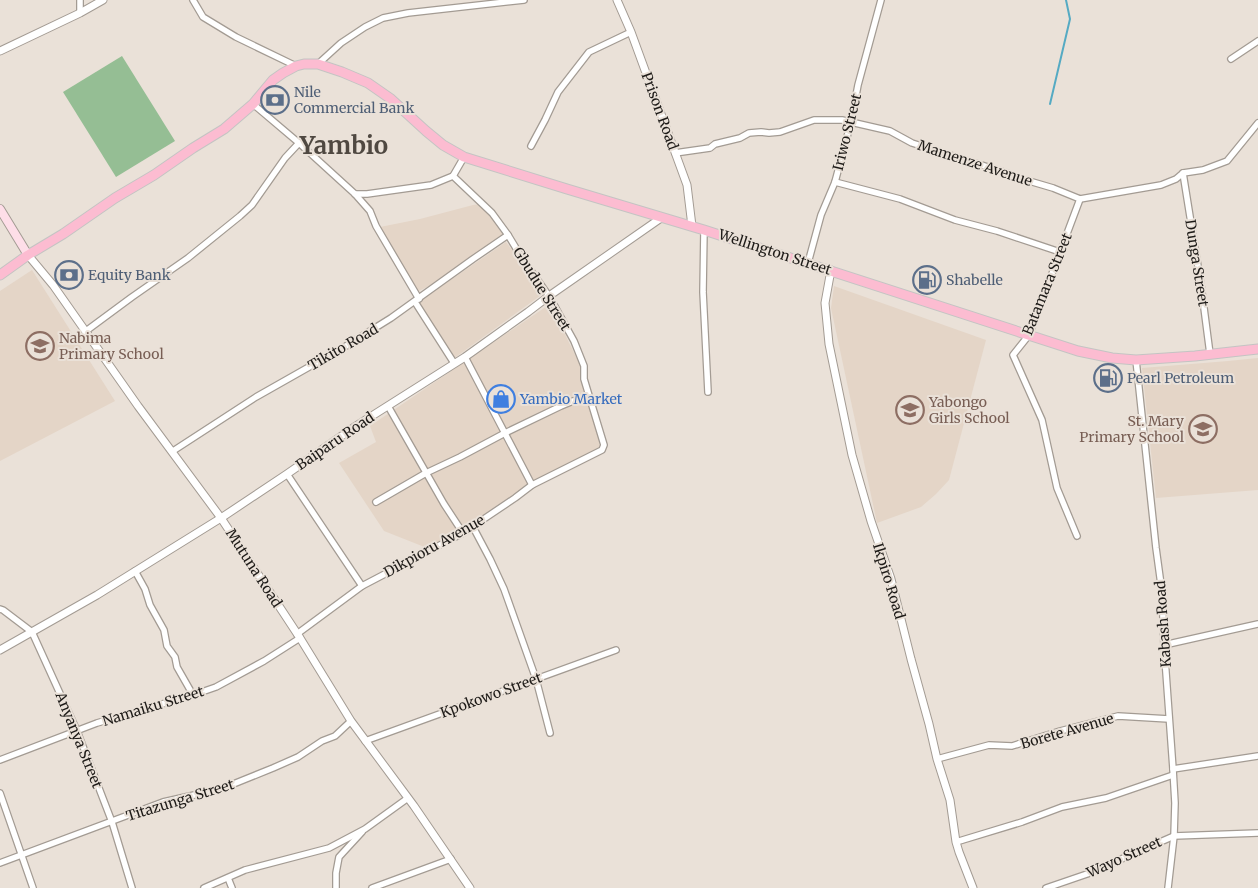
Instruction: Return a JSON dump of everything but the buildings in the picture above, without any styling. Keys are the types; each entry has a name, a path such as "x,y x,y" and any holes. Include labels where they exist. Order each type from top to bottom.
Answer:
{"main road":[{"path":"0,275 115,198 224,129 253,104 273,80 296,66 318,64"},
{"name":"Wellington Street","path":"318,64 368,83 391,99 443,145 464,157 692,226 1078,351 1112,358 1136,360 1258,349"},
{"path":"0,209 28,256"}],"street":[{"path":"80,0 80,13"},
{"path":"0,51 103,0"},
{"path":"193,0 203,17 236,37 296,66"},
{"path":"318,64 341,43 383,18 408,13 524,0"},
{"name":"Prison Road","path":"617,0 631,32 687,185 692,226"},
{"name":"Iriwo Street","path":"808,263 821,215 835,182 851,122 858,85 882,0"},
{"path":"531,146 558,92 589,52 631,32"},
{"path":"1230,59 1258,41"},
{"path":"253,104 299,143 370,211 376,226 454,363"},
{"name":"Mamenze Avenue","path":"675,153 710,148 716,144 740,138 749,133 780,132 814,120 842,120 890,131 912,143 1053,188 1080,199"},
{"path":"1080,199 1161,185 1176,179 1183,173 1203,170 1226,161 1258,123"},
{"path":"86,331 188,258 240,216 252,205 285,158 299,143"},
{"path":"354,194 367,194 431,185 453,176 464,157"},
{"name":"Dunga Street","path":"1183,173 1210,354"},
{"name":"Gbudue Street","path":"453,176 492,213 549,296 574,341 584,366 584,379 604,445 602,450"},
{"path":"835,182 900,199 955,220 997,231 1060,252"},
{"name":"Batamara Street","path":"1077,536 1057,488 1042,420 1013,355 1029,334 1080,199"},
{"name":"Baiparu Road","path":"0,650 97,595 221,518 356,426 465,357 661,218"},
{"path":"704,230 703,292 708,392"},
{"name":"Tikito Road","path":"173,451 256,397 391,318 508,235"},
{"name":"Mutuna Road","path":"28,256 53,285 138,406 221,518 351,721 408,798 470,888"},
{"name":"Ikpiro Road","path":"831,270 825,303 829,344 852,455 871,521 891,579 929,724 936,759 950,800 956,842 973,888"},
{"path":"465,357 532,485"},
{"name":"Kabash Road","path":"1136,360 1162,592 1170,719 1175,803 1174,836 1168,888"},
{"path":"376,502 426,473 505,433 573,401 590,398"},
{"path":"388,406 449,513 463,533"},
{"name":"Dikpioru Avenue","path":"298,636 362,586 463,533 532,485 602,450"},
{"path":"287,474 362,586"},
{"path":"473,527 504,589 536,679 550,732"},
{"path":"135,571 145,589 150,605 164,630 168,646 193,696"},
{"name":"Anyanya Street","path":"0,609 32,632 77,731 112,822 132,888"},
{"path":"1164,645 1258,624"},
{"name":"Namaiku Street","path":"0,760 97,723 193,696 264,661 298,636"},
{"name":"Kpokowo Street","path":"365,741 616,650"},
{"name":"Borete Avenue","path":"936,759 989,745 1012,746 1118,716 1170,719"},
{"name":"Titazunga Street","path":"0,863 163,802 221,789 273,768 298,757 335,736 351,721"},
{"path":"956,842 1022,822 1062,807 1106,798 1173,772 1258,756"},
{"path":"0,793 33,888"},
{"path":"204,888 245,870 330,848 365,829 408,798"},
{"path":"336,888 339,857 365,829"},
{"path":"1174,836 1258,833"},
{"name":"Wayo Street","path":"1046,888 1087,874 1174,836"},
{"path":"372,888 451,859"},
{"path":"228,878 232,888"}],"shaded area":[{"path":"480,204 506,235 439,281 417,292 380,227"},
{"path":"506,242 544,293 453,359 417,303"},
{"name":"Nabima Primary School","path":"32,270 115,401 0,461 0,291"},
{"name":"Yabongo Girls School","path":"834,286 986,340 949,480 921,507 877,523 831,308"},
{"name":"Yambio Market","path":"550,304 583,371 607,445 427,548 384,531 339,463 376,442 370,426"},
{"name":"St. Mary Primary School","path":"1258,358 1258,490 1156,498 1142,368"}],"green space":[{"path":"122,56 175,141 116,177 63,92"}],"waterway":[{"path":"1050,104 1070,19 1066,0"}],"place":[{"name":"Nile Commercial Bank","path":"275,100"},
{"name":"Equity Bank","path":"69,275"},
{"name":"Shabelle","path":"927,280"},
{"name":"Nabima Primary School","path":"40,346"},
{"name":"Pearl Petroleum","path":"1108,378"},
{"name":"Yambio Market","path":"501,399"},
{"name":"Yabongo Girls School","path":"910,410"},
{"name":"St. Mary Primary School","path":"1203,429"}],"district":[{"name":"Yambio","path":"344,146"}]}
